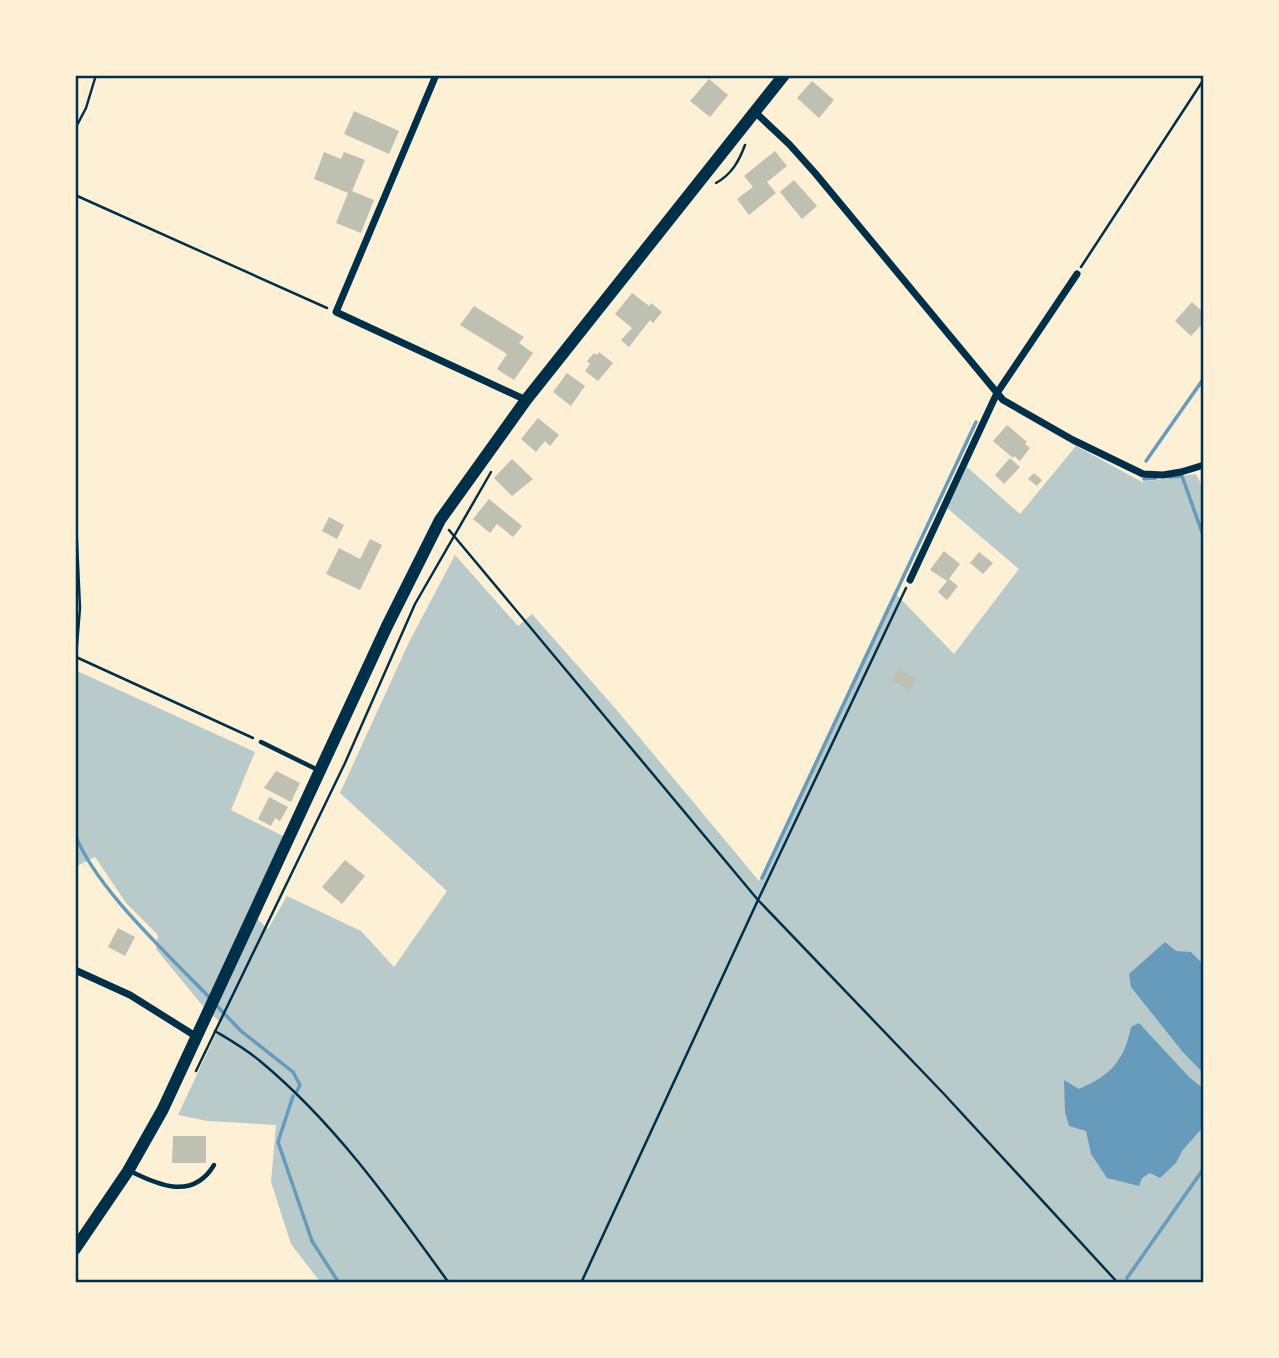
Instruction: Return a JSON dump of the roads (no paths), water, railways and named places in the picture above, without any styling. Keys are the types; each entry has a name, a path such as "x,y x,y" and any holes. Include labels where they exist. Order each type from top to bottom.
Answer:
{"main road":[{"path":"75,1249 128,1171 163,1109 387,626 440,520 526,401 783,75"}],"street":[{"path":"436,75 336,312 526,401"},
{"path":"754,111 815,173 997,393 1025,414 1143,474 1172,474 1204,465"},
{"path":"910,580 997,393 1077,274"},
{"path":"75,970 130,995 197,1037"}],"lane":[{"path":"261,742 321,771"},
{"path":"128,1171 145,1179 183,1188 201,1182 214,1165"}],"water":[{"path":"1165,942 1176,951 1191,952 1204,965 1204,1074 1131,987 1129,974"},
{"path":"1139,1023 1190,1078 1204,1089 1204,1126 1182,1151 1176,1163 1160,1178 1150,1173 1142,1178 1139,1186 1107,1178 1091,1154 1086,1131 1069,1126 1065,1112 1064,1080 1079,1089 1108,1072 1120,1058 1131,1027"}],"waterway":[{"path":"1146,461 1204,378"},
{"path":"762,878 976,422"},
{"path":"1170,477 1182,476 1204,538"},
{"path":"1144,479 1156,478"},
{"path":"75,834 85,855 116,899 211,999"},
{"path":"216,1005 241,1031 293,1072 300,1085 297,1091"},
{"path":"293,1096 278,1142 312,1241 339,1283"},
{"path":"1127,1278 1204,1168"}]}
